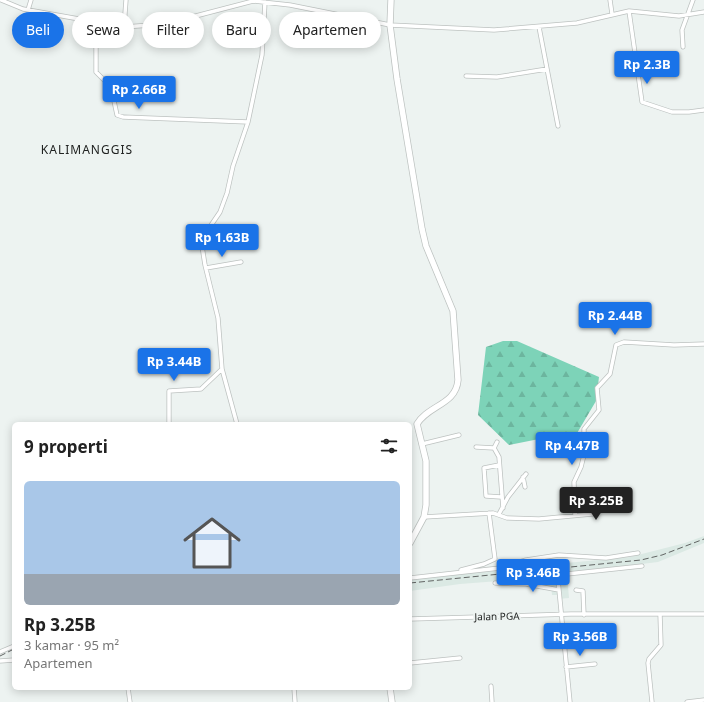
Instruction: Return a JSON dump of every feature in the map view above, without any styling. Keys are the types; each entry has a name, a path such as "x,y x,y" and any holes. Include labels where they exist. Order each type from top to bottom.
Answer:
{"main road":[{"path":"391,0 390,25 397,79 422,229 426,246 449,298 454,324 457,388 450,398 423,416 416,424 425,458 427,478 424,517 412,539"},
{"path":"390,690 392,702"}],"street":[{"path":"1,0 28,10 72,18"},
{"path":"28,10 31,0"},
{"path":"125,12 126,0"},
{"path":"610,0 612,14"},
{"path":"683,47 682,35 694,0"},
{"path":"134,24 157,25 253,1 274,1 390,25 494,30 539,27 577,22 638,10 673,16 704,12"},
{"path":"236,422 222,369 218,318 201,240 220,212 248,122 262,54 265,2"},
{"path":"629,11 642,102 672,112 704,110"},
{"path":"539,27 558,126"},
{"path":"96,48 96,72 111,87 118,115 123,117 248,122"},
{"path":"466,76 498,77 547,69"},
{"path":"206,268 225,266 241,262"},
{"path":"575,515 574,482 581,467 584,455 584,429 587,423 599,410 597,388 610,374 616,345 624,342 674,346 704,344"},
{"path":"169,422 169,391 201,389 222,369"},
{"path":"422,444 459,435"},
{"path":"494,448 497,442"},
{"path":"476,447 494,448"},
{"path":"494,448 499,457 503,508"},
{"path":"499,465 485,468 486,496 501,497"},
{"path":"499,514 508,497 525,475 525,487"},
{"path":"424,517 499,514 507,518 528,519 592,514 609,504"},
{"path":"458,572 496,559 490,514"},
{"path":"412,578 500,568 526,560 559,555 606,558 638,553"},
{"path":"558,582 570,574 642,566"},
{"path":"546,578 558,582"},
{"path":"558,582 570,702"},
{"path":"495,583 526,584 559,590"},
{"path":"576,590 583,591 584,615"},
{"name":"Jalan PGA","path":"412,619 561,614 704,614"},
{"path":"652,702 648,663 649,659 661,646 660,614"},
{"path":"0,652 12,647"},
{"path":"412,663 460,658"},
{"path":"0,660 12,660"},
{"path":"566,666 595,664"},
{"path":"491,686 492,702"},
{"path":"128,690 130,702"},
{"path":"294,690 295,702"},
{"path":"687,702 704,700"}],"shaded area":[{"path":"704,536 704,543 658,562 567,573 569,598 558,599 558,595 552,595 551,586 499,581 460,584 412,591 412,580 460,573 630,557 685,543"}],"green space":[{"path":"503,341 517,341 599,377 596,401 563,457 539,439 509,445 478,415 486,347"}],"railway":[{"path":"412,583 641,560 662,555 704,539"},
{"path":"0,656 12,650"}],"district":[{"name":"KALIMANGGIS","path":"87,150"}]}
